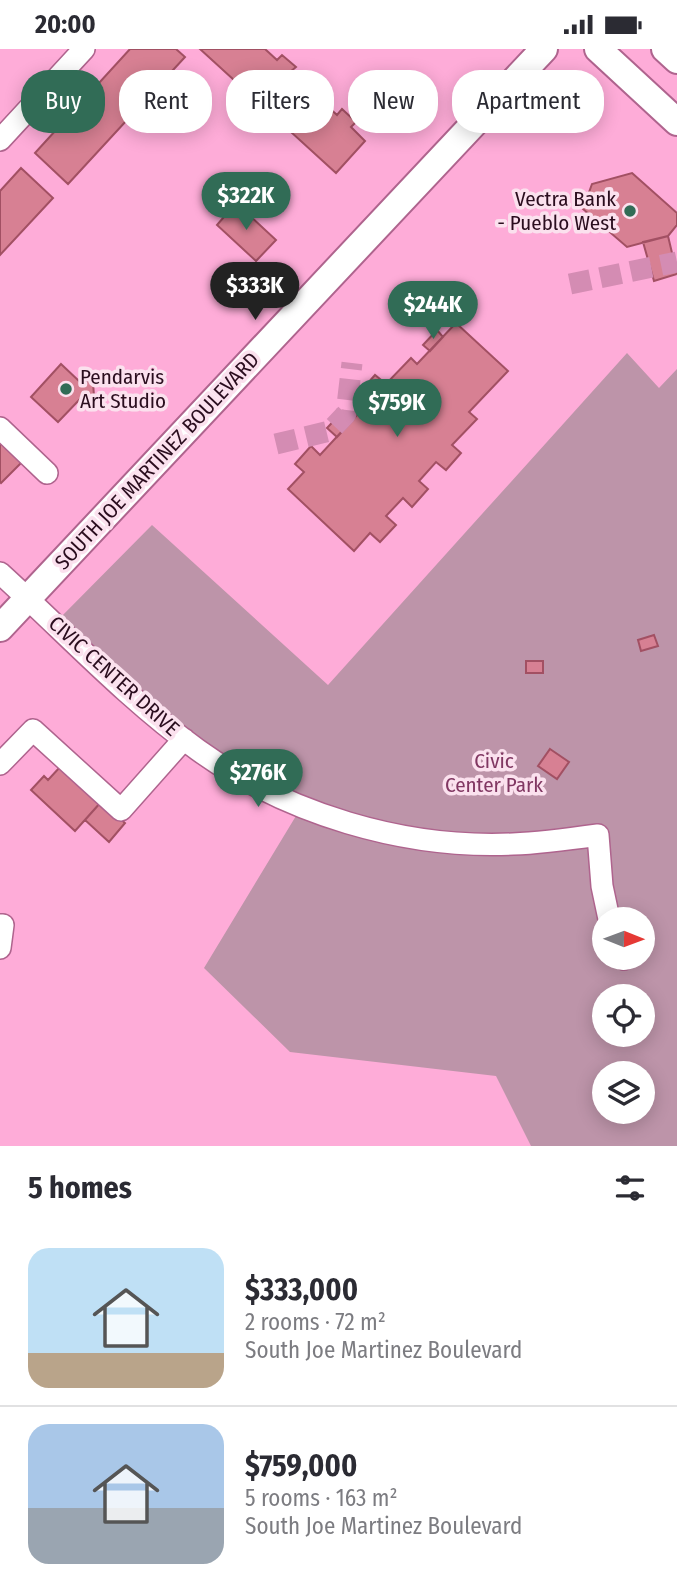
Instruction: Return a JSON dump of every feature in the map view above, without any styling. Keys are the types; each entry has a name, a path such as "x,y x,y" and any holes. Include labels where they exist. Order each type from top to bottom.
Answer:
{"main road":[{"name":"SOUTH JOE MARTINEZ BOULEVARD","path":"0,628 544,49"},
{"path":"598,49 677,122"},
{"path":"665,49 677,60"}],"street":[{"path":"0,140 84,49"},
{"path":"0,428 47,473"},
{"name":"CIVIC CENTER DRIVE","path":"0,573 184,739 267,790 340,820 417,837 512,844 598,835 606,907"},
{"path":"0,764 33,730 121,810 184,739"},
{"path":"0,925 3,925 0,948"}],"green space":[{"name":"Civic Center Park","path":"627,353 659,388 677,369 677,1146 531,1146 496,1076 290,1052 204,968 302,806 232,771 55,623 152,525 328,685"}],"building":[{"path":"130,49 176,49 185,57 173,70 119,70 119,129 68,184 35,153 53,133 105,133 105,76"},
{"path":"200,49 265,49 277,60 282,55 296,67 292,70 226,70 226,73"},
{"path":"342,109 348,115 348,133 357,133 365,141 336,173 292,133 334,133 334,112 337,115"},
{"path":"21,168 53,198 0,255 0,191"},
{"name":"Vectra Bank - Pueblo West","path":"632,173 677,213 677,225 668,236 627,247 583,209 592,184"},
{"path":"236,203 276,240 256,261 217,225"},
{"path":"668,236 677,274 654,281 643,242"},
{"path":"456,323 508,371 469,412 477,419 452,445 461,453 446,470 436,462 419,481 428,489 412,507 403,498 386,516 396,525 380,542 370,533 354,551 288,489 304,472 295,464 311,446 320,455 370,401 360,392 375,375 386,384 411,358 417,364"},
{"path":"437,330 443,337 430,351 423,345"},
{"name":"Pendarvis Art Studio","path":"61,364 80,382 93,381 94,397 81,398 58,422 31,397"},
{"path":"343,411 353,420 337,437 327,428"},
{"path":"0,439 23,461 1,483 0,482"},
{"path":"654,635 658,646 641,651 638,640"},
{"path":"526,661 543,661 543,673 526,673"},
{"path":"550,749 569,762 557,779 538,766"},
{"path":"61,766 101,802 75,831 31,790 44,776 48,780"},
{"path":"101,802 125,823 109,842 85,820"}],"tunnel":[{"path":"570,284 677,262"},
{"path":"276,444 330,431 346,414 352,363"}],"place":[{"name":"Vectra Bank - Pueblo West","path":"630,211"},
{"name":"Pendarvis Art Studio","path":"66,389"}]}
